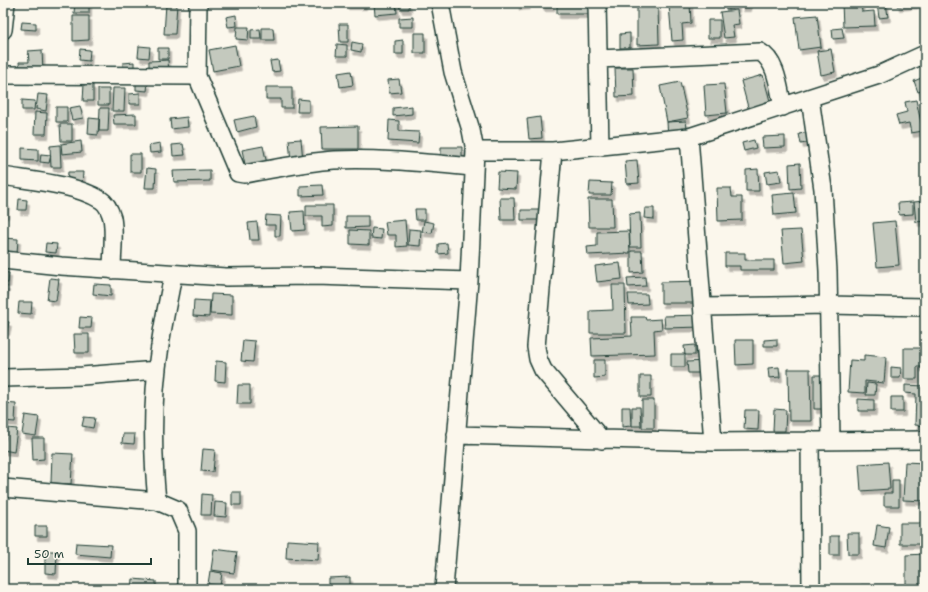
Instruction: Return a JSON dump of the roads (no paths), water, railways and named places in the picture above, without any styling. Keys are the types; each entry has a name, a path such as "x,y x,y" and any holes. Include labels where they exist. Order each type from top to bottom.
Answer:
{"street":[{"path":"3,30 6,3"},
{"path":"198,3 197,76 238,173 244,174 306,163 335,160 474,159 689,137 879,75 925,54"},
{"path":"440,3 453,72 471,130 474,159 469,280 444,589"},
{"path":"596,3 600,147"},
{"path":"598,59 760,52 767,56 772,64 783,107"},
{"path":"3,75 197,76"},
{"path":"810,98 823,189 828,305 831,441"},
{"path":"689,137 704,307 713,442"},
{"path":"552,151 536,347 538,359 543,370 602,440"},
{"path":"3,176 60,186 102,200 108,208 112,218 112,270"},
{"path":"3,260 112,270 226,277 316,276 469,280"},
{"path":"158,501 153,464 153,413 159,346 174,274"},
{"path":"704,307 828,305 925,307"},
{"path":"3,378 82,376 157,370"},
{"path":"456,435 713,442 925,440"},
{"path":"810,440 811,589"},
{"path":"3,488 158,501 178,510 187,531 187,589"}]}
